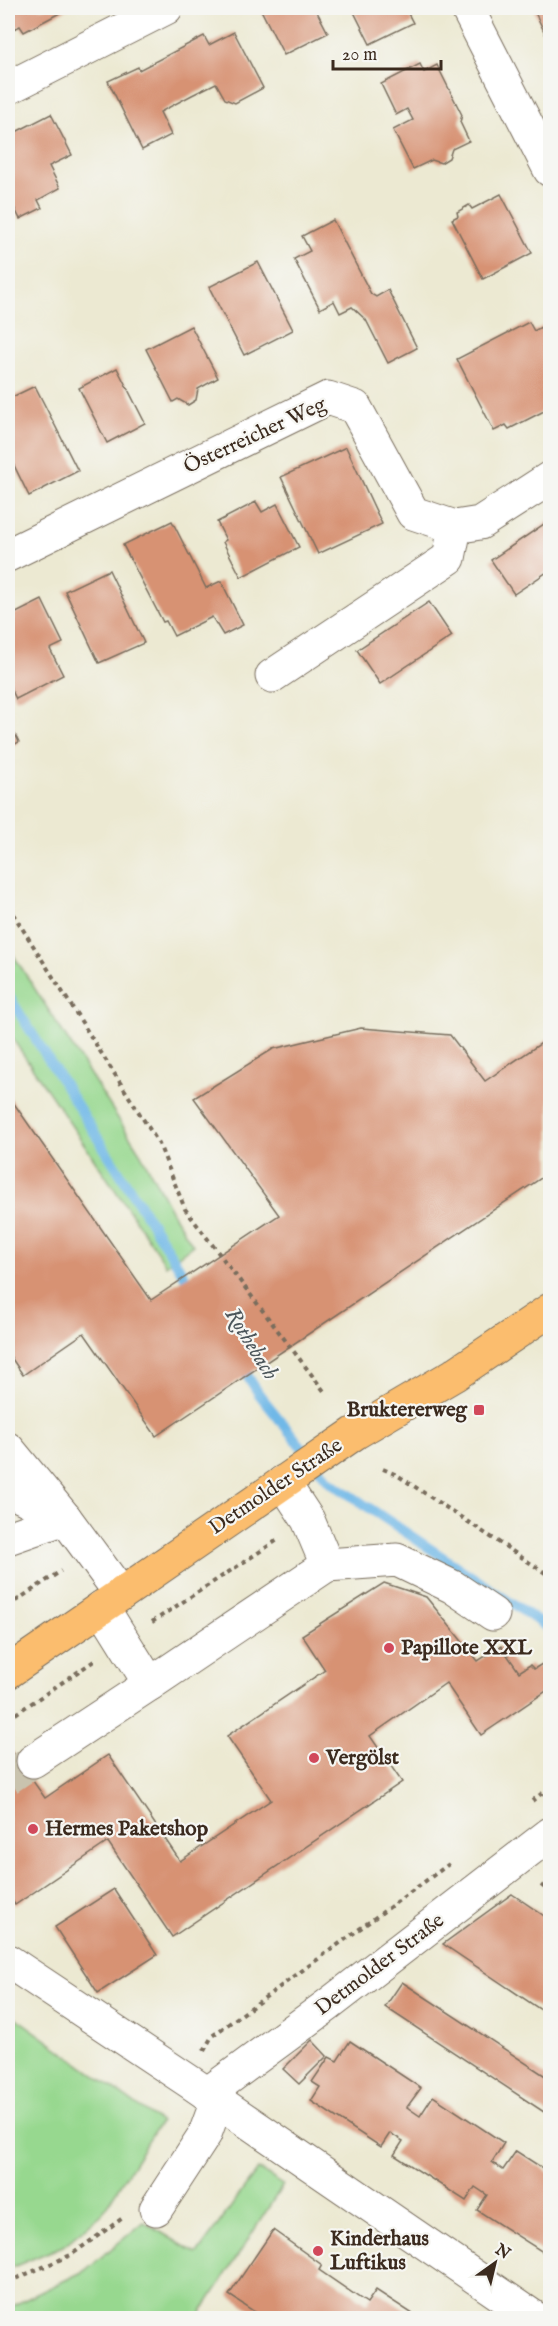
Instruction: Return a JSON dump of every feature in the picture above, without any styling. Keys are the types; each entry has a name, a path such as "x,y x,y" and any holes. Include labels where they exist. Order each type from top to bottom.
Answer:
{"main road":[{"name":"Detmolder Straße","path":"8,1672 303,1468 454,1375 550,1310"}],"street":[{"path":"8,88 166,8"},
{"path":"467,8 548,160"},
{"name":"Österreicher Weg","path":"8,555 328,398 355,407 413,513 455,527"},
{"path":"272,676 449,558 455,527 480,523 550,478"},
{"path":"8,1449 90,1552 111,1601 123,1641 150,1684"},
{"path":"303,1468 308,1520 327,1565"},
{"path":"8,1490 65,1518"},
{"path":"8,1538 65,1518"},
{"path":"33,1761 327,1565 397,1560 453,1587 493,1614"},
{"name":"Detmolder Straße","path":"204,2092 328,2006 550,1834"},
{"path":"8,1961 535,2319"},
{"path":"156,2209 205,2134 204,2092"}],"path":[{"path":"8,906 159,1144 185,1209 324,1391"},
{"path":"383,1469 397,1475 550,1576"},
{"path":"8,1719 308,1520"},
{"path":"8,1606 90,1552"},
{"path":"523,1809 550,1787"},
{"path":"204,2092 212,2036 458,1858"}],"green space":[{"path":"8,947 141,1154 173,1214 193,1245 166,1265 8,1032"},
{"path":"8,2012 160,2122 101,2215 63,2246 8,2269"},
{"path":"258,2169 283,2185 198,2318 8,2318 8,2308 84,2271 144,2222 197,2254"}],"building":[{"path":"8,8 69,8 24,32 20,26 8,32"},
{"path":"260,8 315,8 328,33 284,55"},
{"path":"352,8 405,8 413,23 370,44"},
{"path":"533,8 550,8 550,44"},
{"path":"234,32 263,88 235,103 225,99 216,83 192,95 160,112 171,135 142,150 108,81 138,67 139,70 204,36 209,45"},
{"path":"420,64 424,72 437,65 462,115 460,122 469,141 452,149 449,158 441,163 432,160 413,169 393,130 413,120 407,109 396,115 381,84"},
{"path":"51,114 72,155 49,166 60,188 38,200 42,208 20,219 8,195 8,136"},
{"path":"501,194 532,253 483,279 452,219 458,216 457,212 469,205 472,209"},
{"path":"333,220 371,294 376,297 388,290 417,348 388,363 366,320 352,307 340,313 334,301 320,309 294,259 310,251 302,236"},
{"path":"258,262 293,330 244,355 209,287"},
{"path":"529,322 534,331 550,322 550,408 509,429 506,425 494,431 457,359"},
{"path":"191,326 218,378 198,389 196,400 188,405 178,399 173,402 146,349"},
{"path":"117,368 145,423 107,443 79,388"},
{"path":"35,386 78,471 29,496 8,453 8,399"},
{"path":"346,447 382,524 318,554 281,477"},
{"path":"256,502 262,512 277,504 299,547 241,577 223,542 226,540 217,522"},
{"path":"550,520 550,570 514,594 491,560"},
{"path":"172,521 206,588 221,581 243,625 223,635 212,617 174,636 166,621 163,622 123,545"},
{"path":"109,570 144,643 99,663 65,591"},
{"path":"42,600 63,643 50,649 63,675 16,699 8,682 8,621 14,618 12,615"},
{"path":"429,602 452,636 380,684 357,650"},
{"path":"8,720 19,742 8,748"},
{"path":"361,1028 450,1035 485,1081 549,1038 550,1172 156,1436 84,1333 23,1375 8,1353 8,1095 151,1300 279,1215 194,1098 273,1049"},
{"path":"384,1583 426,1597 478,1661 501,1646 519,1672 530,1665 534,1669 550,1659 550,1695 548,1690 481,1735 446,1683 370,1736 402,1782 172,1937 108,1842 15,1905 8,1894 8,1746 45,1798 108,1755 180,1861 271,1800 227,1736 325,1670 302,1635"},
{"path":"114,1889 157,1955 98,1993 55,1927"},
{"path":"512,1894 550,1920 550,2016 443,1944"},
{"path":"402,1982 550,2079 550,2116 385,2007"},
{"path":"312,2040 327,2056 299,2084 283,2069"},
{"path":"350,2041 421,2088 407,2107 420,2116 433,2096 504,2143 492,2162 503,2170 516,2151 550,2173 549,2256 477,2210 487,2195 475,2187 466,2201 394,2155 403,2141 390,2133 381,2147 311,2101 320,2087 312,2082 329,2057 337,2061"},
{"path":"273,2230 322,2265 319,2270 367,2303 376,2290 419,2318 264,2318 229,2295"}],"waterway":[{"name":"Rothebach","path":"8,995 192,1288"},
{"name":"Rothebach","path":"240,1364 259,1394 329,1481 550,1629"}],"tunnel":[{"path":"8,1778 33,1761"}],"place":[{"name":"Bruktererweg","path":"479,1410"},
{"name":"Papillote XXL","path":"389,1648"},
{"name":"Vergölst","path":"314,1758"},
{"name":"Hermes Paketshop","path":"33,1829"},
{"name":"Kinderhaus Luftikus","path":"318,2251"}]}
